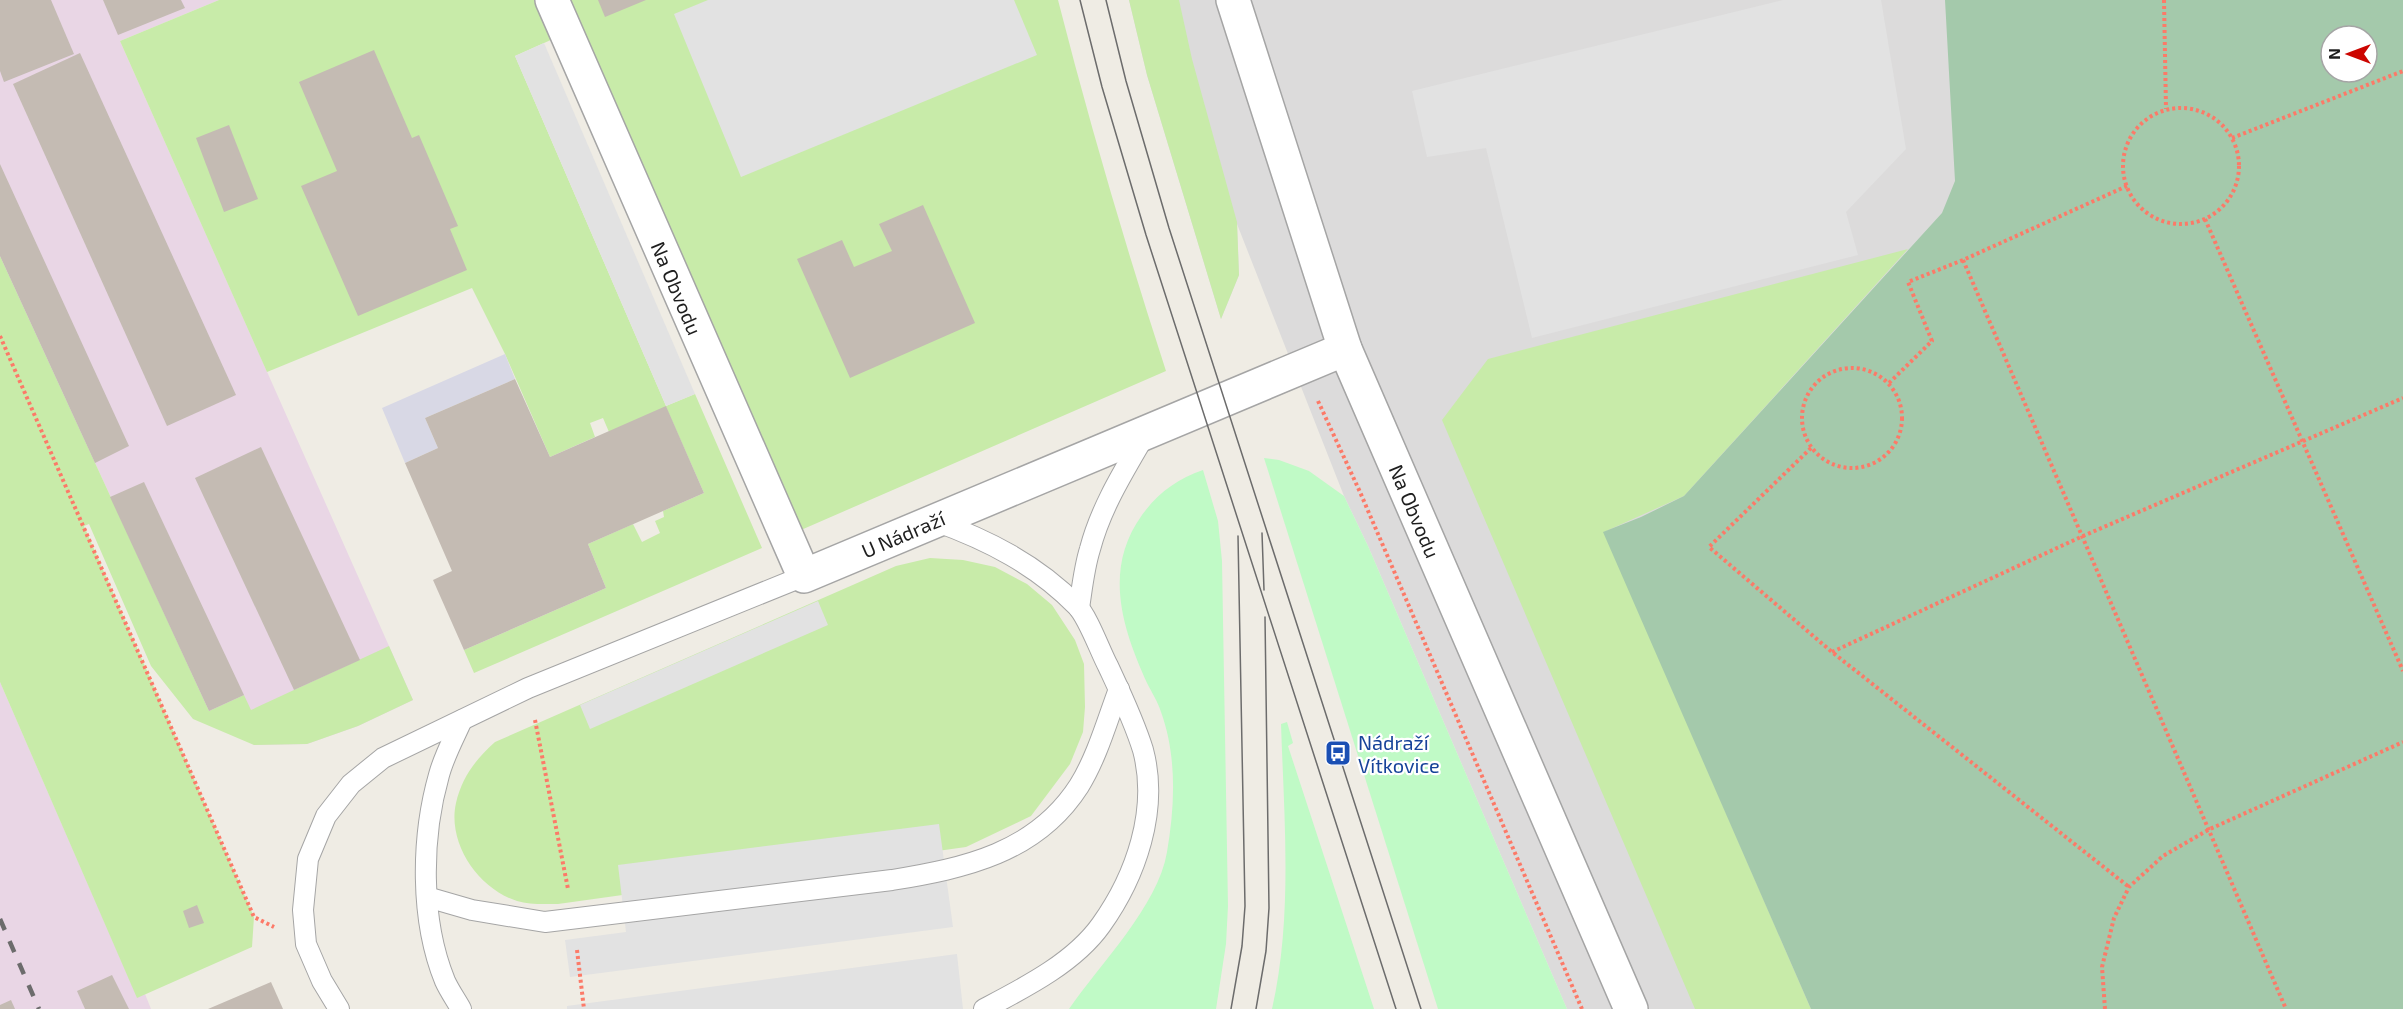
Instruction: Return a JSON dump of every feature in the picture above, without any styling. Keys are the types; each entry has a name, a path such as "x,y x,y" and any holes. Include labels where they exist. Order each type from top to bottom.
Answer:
{"street":[{"name":"Na Obvodu","path":"552,0 804,576"},
{"name":"Na Obvodu","path":"1233,0 1345,349 1631,1009"},
{"name":"U Nádraží","path":"804,576 1345,349"}],"lane":[{"path":"1079,608 1090,549 1100,519 1113,489 1147,431"},
{"path":"934,521 968,533 1023,561 1046,576 1079,608 1130,711 1143,752 1147,774 1147,805 1140,849 1122,891 1100,927 1071,956 1023,989 984,1009"},
{"name":"U Nádraží","path":"339,1009 322,981 306,944 303,910 308,859 326,816 351,784 383,758 528,688 804,576"},
{"path":"427,897 472,910 545,922 892,880 940,872 988,859 1026,839 1060,812 1079,785 1094,754 1119,689"},
{"path":"461,1009 445,980 434,940 427,897 426,849 439,776 462,720"}],"path":[{"path":"2164,0 2166,110"},
{"path":"2232,138 2403,71"},
{"path":"2185,108 2204,112 2220,122 2232,138 2239,156 2239,175 2232,193 2221,209 2205,219 2186,224 2167,223 2150,215 2136,202 2127,186 2123,167 2126,148 2130,140 2135,131 2148,118 2166,110 2185,108"},
{"path":"1889,383 1932,341 1908,282 1963,260 2127,186"},
{"path":"2205,219 2403,671"},
{"path":"1963,260 2286,1009"},
{"path":"0,336 255,917 306,944"},
{"path":"1302,367 1365,503 1582,1009"},
{"path":"1852,368 1868,370 1889,383 1901,408 1902,425 1896,442 1886,456 1870,465 1854,469 1837,466 1822,459 1811,448 1804,434 1801,418 1804,403 1811,388 1822,377 1837,370 1852,368"},
{"path":"1832,652 2083,536 2403,398"},
{"path":"1811,448 1708,547 1832,652 2129,887"},
{"path":"528,688 574,918 584,1009"},
{"path":"2105,1009 2102,967 2114,918 2129,887 2163,856 2210,830 2403,742"}],"shaded area":[{"path":"0,0 219,0 120,41 413,700 358,726 307,744 254,745 209,711 0,256"},
{"path":"708,0 1014,0 1037,55 741,177 674,14"},
{"path":"1129,0 2403,0 2403,1009 1567,1009 1368,546 1344,496 1237,224 1239,275 1221,319 1147,75"},
{"path":"1783,0 1881,0 1906,149 1846,212 1858,255 1532,338 1486,148 1427,157 1412,91"},
{"path":"544,43 695,394 666,406 515,56"},
{"path":"505,354 515,379 425,418 438,448 405,463 382,408"},
{"path":"818,601 828,625 590,729 580,705"},
{"path":"0,682 137,997 145,994 151,1009 0,1009"},
{"path":"939,824 953,927 570,977 565,940 626,932 618,865"},
{"path":"957,954 963,1009 567,1009 567,1006"}],"green space":[{"path":"219,0 1058,0 1109,186 1166,371 801,530 582,26 515,56 666,406 695,394 762,548 474,673 464,650 606,588 588,544 633,524 642,542 660,533 655,521 664,517 663,511 704,493 666,407 609,432 603,418 590,423 595,437 550,457 505,354 472,288 267,372 120,41"},
{"path":"1129,0 1179,0 1192,59 1237,222 1239,275 1221,319 1147,75"},
{"path":"1945,0 2403,0 2403,1009 1811,1009 1603,532 1684,496 1942,213 1955,181"},
{"path":"1908,249 1684,496 1604,532 1811,1009 1695,1009 1442,420 1488,359"},
{"path":"0,256 209,711 244,695 251,710 389,646 413,700 358,726 307,744 254,745 193,719 151,666 89,524 84,526 254,917 252,947 137,998 0,682"},
{"path":"1264,458 1279,460 1309,471 1344,496 1368,546 1567,1009 1438,1009"},
{"path":"1203,470 1218,521 1222,561 1228,906 1226,944 1216,1009 1069,1009 1140,914 1152,893 1167,852 1173,799 1170,746 1160,708 1130,641 1120,599 1120,577 1123,556 1130,535 1142,515 1169,488"},
{"path":"930,558 963,560 995,567 1027,584 1052,605 1075,640 1084,664 1083,732 1070,764 1031,816 966,847 558,904 527,903 503,895 478,875 469,862 456,834 454,818 456,803 471,769 495,742 896,566"},
{"path":"1287,722 1293,743 1288,746 1374,1009 1272,1009 1279,974 1285,903 1286,867 1281,724"}],"building":[{"path":"0,0 51,0 74,54 4,82 0,71"},
{"path":"103,0 181,0 185,8 118,35"},
{"path":"598,0 646,0 605,17"},
{"path":"374,50 412,138 419,135 458,226 450,229 467,270 358,316 301,186 337,171 299,82"},
{"path":"80,53 236,395 167,426 13,84"},
{"path":"229,125 258,199 224,212 196,138"},
{"path":"0,164 129,446 95,463 0,256"},
{"path":"923,205 975,323 850,378 797,259 842,240 854,267 892,251 879,224"},
{"path":"515,379 550,457 666,406 704,493 588,544 606,588 464,650 433,580 452,571 405,463 438,448 425,418"},
{"path":"261,447 360,660 294,690 195,478"},
{"path":"144,482 244,695 209,711 110,497"},
{"path":"197,905 204,923 189,928 183,911"},
{"path":"112,975 129,1009 85,1009 77,991"},
{"path":"271,982 283,1009 208,1009"},
{"path":"11,1000 15,1009 0,1009 0,1005"}],"tram line":[{"path":"1080,0 1102,87 1146,235 1396,1009"},
{"path":"1106,0 1126,81 1169,228 1421,1009"},
{"path":"1262,533 1264,590"},
{"path":"1231,1009 1242,946 1245,906 1238,536"},
{"path":"1256,1009 1266,951 1269,908 1265,617"}],"railway":[{"path":"0,919 39,1009"}],"place":[{"name":"Nádraží Vítkovice","path":"1338,753"}]}
